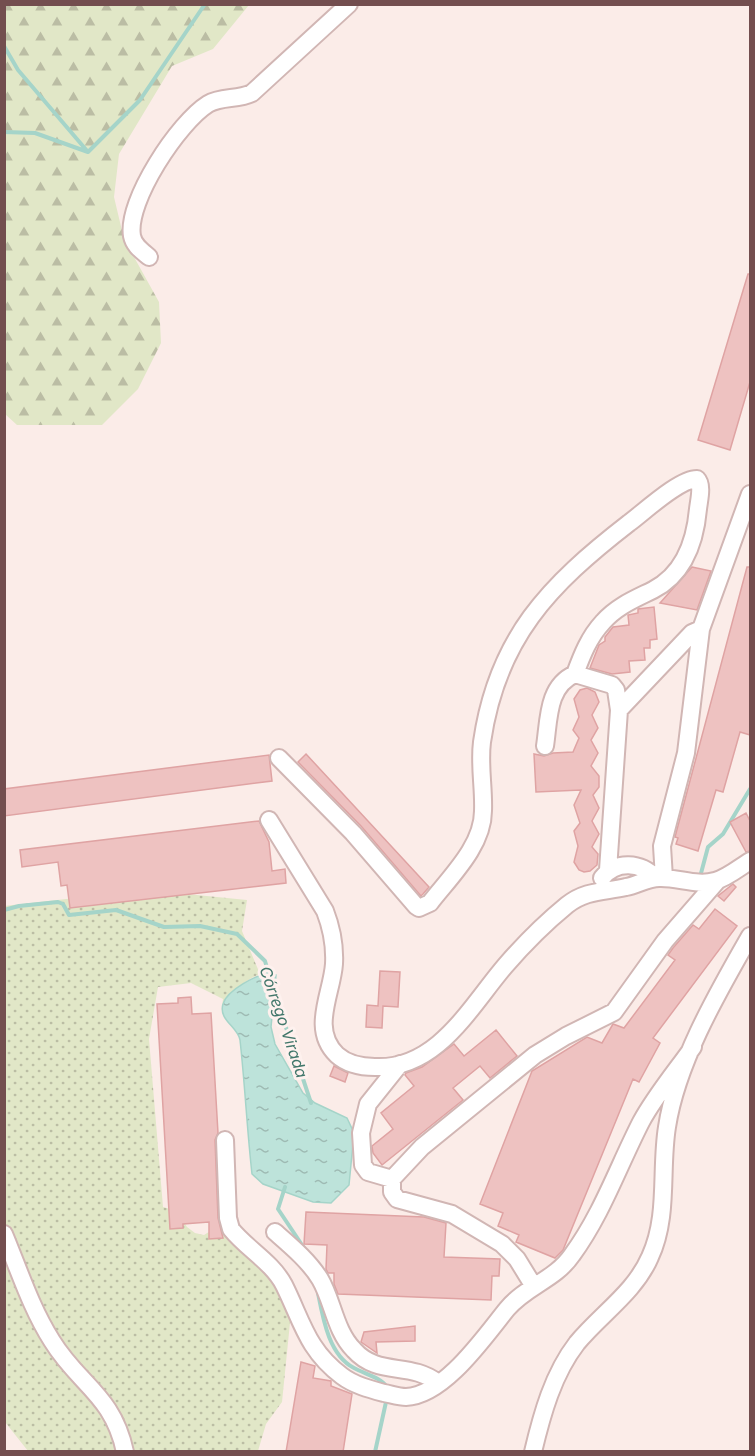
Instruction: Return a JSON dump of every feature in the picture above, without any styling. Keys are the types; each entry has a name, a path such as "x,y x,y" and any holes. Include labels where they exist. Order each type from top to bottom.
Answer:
{"street":[{"path":"149,257 136,246 132,238 137,201 170,146 191,119 214,100 243,98 252,93 349,4"},
{"path":"279,758 352,833 416,906 419,908 430,903 475,843 480,829 483,813 482,745 486,723 499,675 517,635 555,588 609,539 676,488 697,479 700,484 698,512 690,548 683,562 667,582 621,607 604,621 587,643 575,674 558,684 553,696 545,746"},
{"path":"660,878 662,846 686,753 701,629 750,494"},
{"path":"619,710 692,633 701,629"},
{"path":"269,820 325,911 332,927 334,966 323,1021 325,1037 331,1048 338,1057 353,1065 384,1068 426,1053 444,1039 523,946 568,904 591,891 608,870 619,710 616,690 612,685 575,674"},
{"path":"533,1285 517,1259 502,1244 452,1214 397,1199 392,1192 392,1179 422,1146 535,1055 566,1036 614,1012 665,940 718,880 750,861"},
{"path":"608,870 626,865 642,868 660,878 692,882 718,880"},
{"path":"591,891 625,888 660,878"},
{"path":"522,1452 534,1446 552,1389 563,1364 578,1343 628,1289 651,1256 661,1221 667,1126 673,1097 693,1047 750,936"},
{"path":"225,1140 228,1218 231,1229 284,1285 303,1331 316,1351 342,1376 370,1390 406,1397 419,1394 438,1383 466,1360 508,1308 533,1285 550,1278 561,1270 589,1232 604,1205 643,1119 693,1047"},
{"path":"392,1179 375,1175 363,1165 361,1133 368,1104 400,1064"},
{"path":"275,1232 321,1280 338,1324 352,1349 366,1362 383,1367 425,1372 438,1383"},
{"path":"4,1234 33,1306 52,1341 111,1411 120,1430 125,1452"}],"green space":[{"path":"4,5 249,5 213,49 172,66 119,154 114,197 124,239 159,302 161,343 138,389 102,425 17,425 5,414"},
{"path":"146,890 247,900 242,931 260,974 238,987 222,1007 223,999 191,983 158,987 149,1039 163,1207 177,1211 187,1227 195,1233 204,1235 226,1221 293,1293 282,1402 266,1424 258,1451 28,1451 5,1422 4,906"}],"water":[{"path":"271,973 276,975 271,1027 275,1044 303,1093 315,1103 347,1118 354,1133 349,1185 331,1203 313,1202 263,1184 252,1174 240,1040 222,1010 226,999 236,988"}],"building":[{"path":"748,274 750,274 750,382 730,450 698,440"},
{"path":"692,567 711,571 697,610 660,603"},
{"path":"747,567 750,567 750,735 740,732 723,792 716,790 698,851 676,844 678,838 675,837"},
{"path":"654,607 657,639 650,640 650,648 644,648 645,660 629,661 630,672 612,674 590,668 599,645 605,641 605,637 613,627 629,625 628,615 638,613 638,609"},
{"path":"587,688 595,692 599,702 592,715 598,728 591,740 598,753 591,766 599,776 599,787 593,795 599,808 592,821 599,834 592,847 598,854 597,865 590,871 584,872 579,870 574,862 578,846 574,831 580,823 574,805 581,790 536,792 534,754 544,756 573,752 579,738 573,730 579,717 574,699 580,690"},
{"path":"306,754 429,887 421,896 361,826 298,762"},
{"path":"269,755 272,781 4,816 4,789"},
{"path":"746,813 750,821 750,851 746,852 730,822"},
{"path":"259,821 269,842 272,871 285,869 286,883 70,908 67,885 61,886 58,862 22,867 20,850"},
{"path":"733,884 736,887 724,901 718,896"},
{"path":"715,909 737,926 653,1038 660,1043 639,1082 633,1079 563,1250 555,1258 516,1242 519,1235 498,1226 503,1213 480,1204 532,1071 587,1037 602,1043 613,1024 624,1028 675,960 668,955 673,948 693,925 699,929"},
{"path":"380,971 400,972 398,1007 383,1006 382,1028 366,1027 367,1005 378,1006"},
{"path":"191,997 192,1014 211,1013 218,1133 215,1140 218,1218 223,1238 209,1239 209,1222 183,1224 183,1228 170,1229 157,1004 178,1003 178,998"},
{"path":"496,1030 517,1056 490,1078 480,1066 453,1088 463,1100 382,1165 373,1153 372,1146 393,1129 381,1113 414,1086 405,1075 406,1073 422,1067 454,1044 464,1056"},
{"path":"334,1066 348,1073 345,1082 330,1076"},
{"path":"306,1212 424,1217 446,1223 444,1257 500,1259 499,1276 492,1276 491,1300 338,1294 334,1284 334,1273 328,1273 326,1269 327,1245 304,1244"},
{"path":"415,1326 415,1341 376,1342 377,1353 361,1342 364,1332"},
{"path":"301,1362 315,1366 313,1378 331,1381 331,1386 352,1394 343,1452 286,1452"}],"waterway":[{"path":"88,152 140,100 205,4"},
{"path":"4,46 18,70 88,152"},
{"path":"4,132 35,133 88,152"},
{"name":"Córrego Virada","path":"700,877 708,847 723,834 750,789"},
{"name":"Córrego Virada","path":"4,910 58,902 63,904 69,915 116,910 164,927 200,926 237,934 265,961 270,978"},
{"name":"Córrego Virada","path":"273,988 311,1103"},
{"path":"285,1187 278,1209 304,1248"},
{"path":"318,1293 328,1335 339,1354 345,1362 376,1378 387,1387"},
{"path":"375,1452 386,1402"}]}
